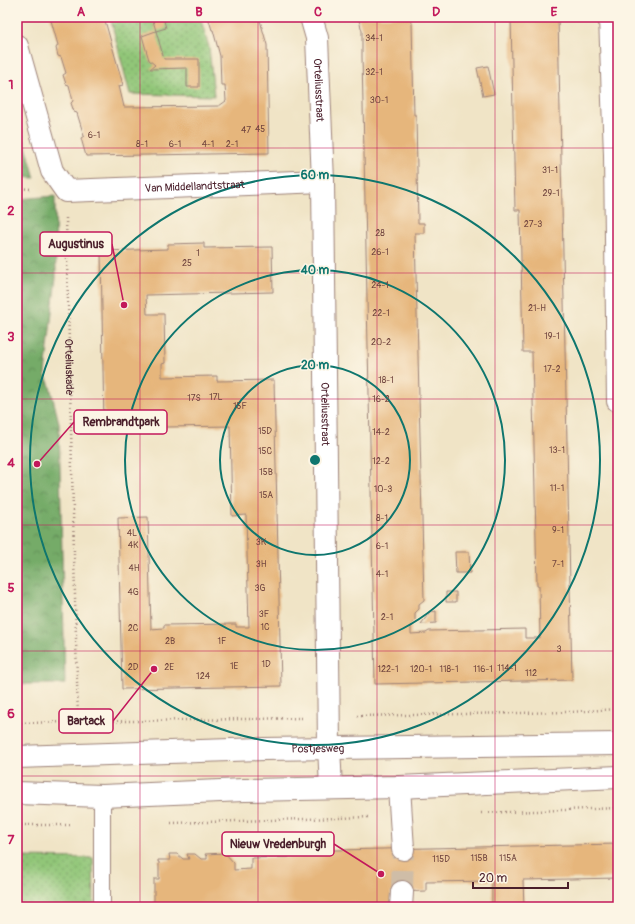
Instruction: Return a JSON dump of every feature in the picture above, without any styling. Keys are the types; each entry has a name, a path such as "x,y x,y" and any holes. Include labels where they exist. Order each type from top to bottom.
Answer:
{"street":[{"name":"Orteliusstraat","path":"311,17 318,38 323,181 329,747 331,788"},
{"path":"610,17 615,156 618,402"},
{"path":"17,46 52,171 66,191"},
{"name":"Van Middellandtstraat","path":"66,191 323,181"},
{"name":"Postjesweg","path":"17,758 329,747 618,744"},
{"path":"17,793 102,796 399,787 618,777"},
{"path":"399,787 402,849"}],"lane":[{"path":"102,796 102,907"}],"path":[{"name":"Orteliuskade","path":"66,191 78,721"}],"green space":[{"path":"110,17 200,17 209,47 214,96 130,94"},
{"path":"17,114 35,178 17,177"},
{"path":"55,196 56,277 45,374 50,386 59,423 65,684 17,684 17,199"},
{"path":"17,857 93,858 94,907 17,907"}],"building":[{"path":"50,17 104,17 123,85 119,86 124,107 219,106 226,101 225,85 221,85 220,56 208,17 259,17 267,45 269,153 86,156 81,138 84,136 77,113 74,112 71,103 73,101 69,85 66,84 63,75 66,73 61,57 58,56 56,48 58,45"},
{"path":"152,17 163,17 166,28 156,31"},
{"path":"358,17 410,17 412,23 414,115 416,115 418,223 424,223 424,233 415,233 424,600 419,604 419,609 415,613 415,620 411,625 411,634 426,633 429,631 525,629 525,638 540,638 539,586 537,586 532,352 523,352 520,210 515,210 511,17 558,17 572,680 375,684 362,31"},
{"path":"156,31 164,59 199,59 199,87 187,87 187,68 150,69 155,65 149,60 142,36"},
{"path":"488,66 494,94 483,96 477,68"},
{"path":"204,243 204,248 272,247 273,292 146,295 147,314 164,314 165,363 162,364 162,377 217,376 217,381 274,380 281,686 122,689 118,518 148,517 151,629 164,628 164,625 236,624 236,627 249,627 246,515 232,516 230,426 104,428 101,251 168,249 168,244"},
{"path":"455,552 469,552 470,573 456,573"},
{"path":"446,592 456,592 456,602 446,602"},
{"path":"436,611 436,623 421,624 430,612"},
{"path":"618,844 618,878 523,880 524,907 513,907 512,905 492,905 492,881 426,882 426,891 391,892 391,907 154,907 154,879 159,879 158,860 170,860 169,854 177,854 183,859 189,859 187,854 195,854 201,859 207,859 207,855 206,856 205,854 225,853 234,863 234,870 251,869 251,858 289,857 289,851"}],"tunnel":[{"path":"402,892 403,849"}],"place":[{"name":"Augustinus","path":"124,305"},
{"name":"Rembrandtpark","path":"37,464"},
{"name":"Bartack","path":"154,669"},
{"name":"Nieuw Vredenburgh","path":"381,874"}]}
